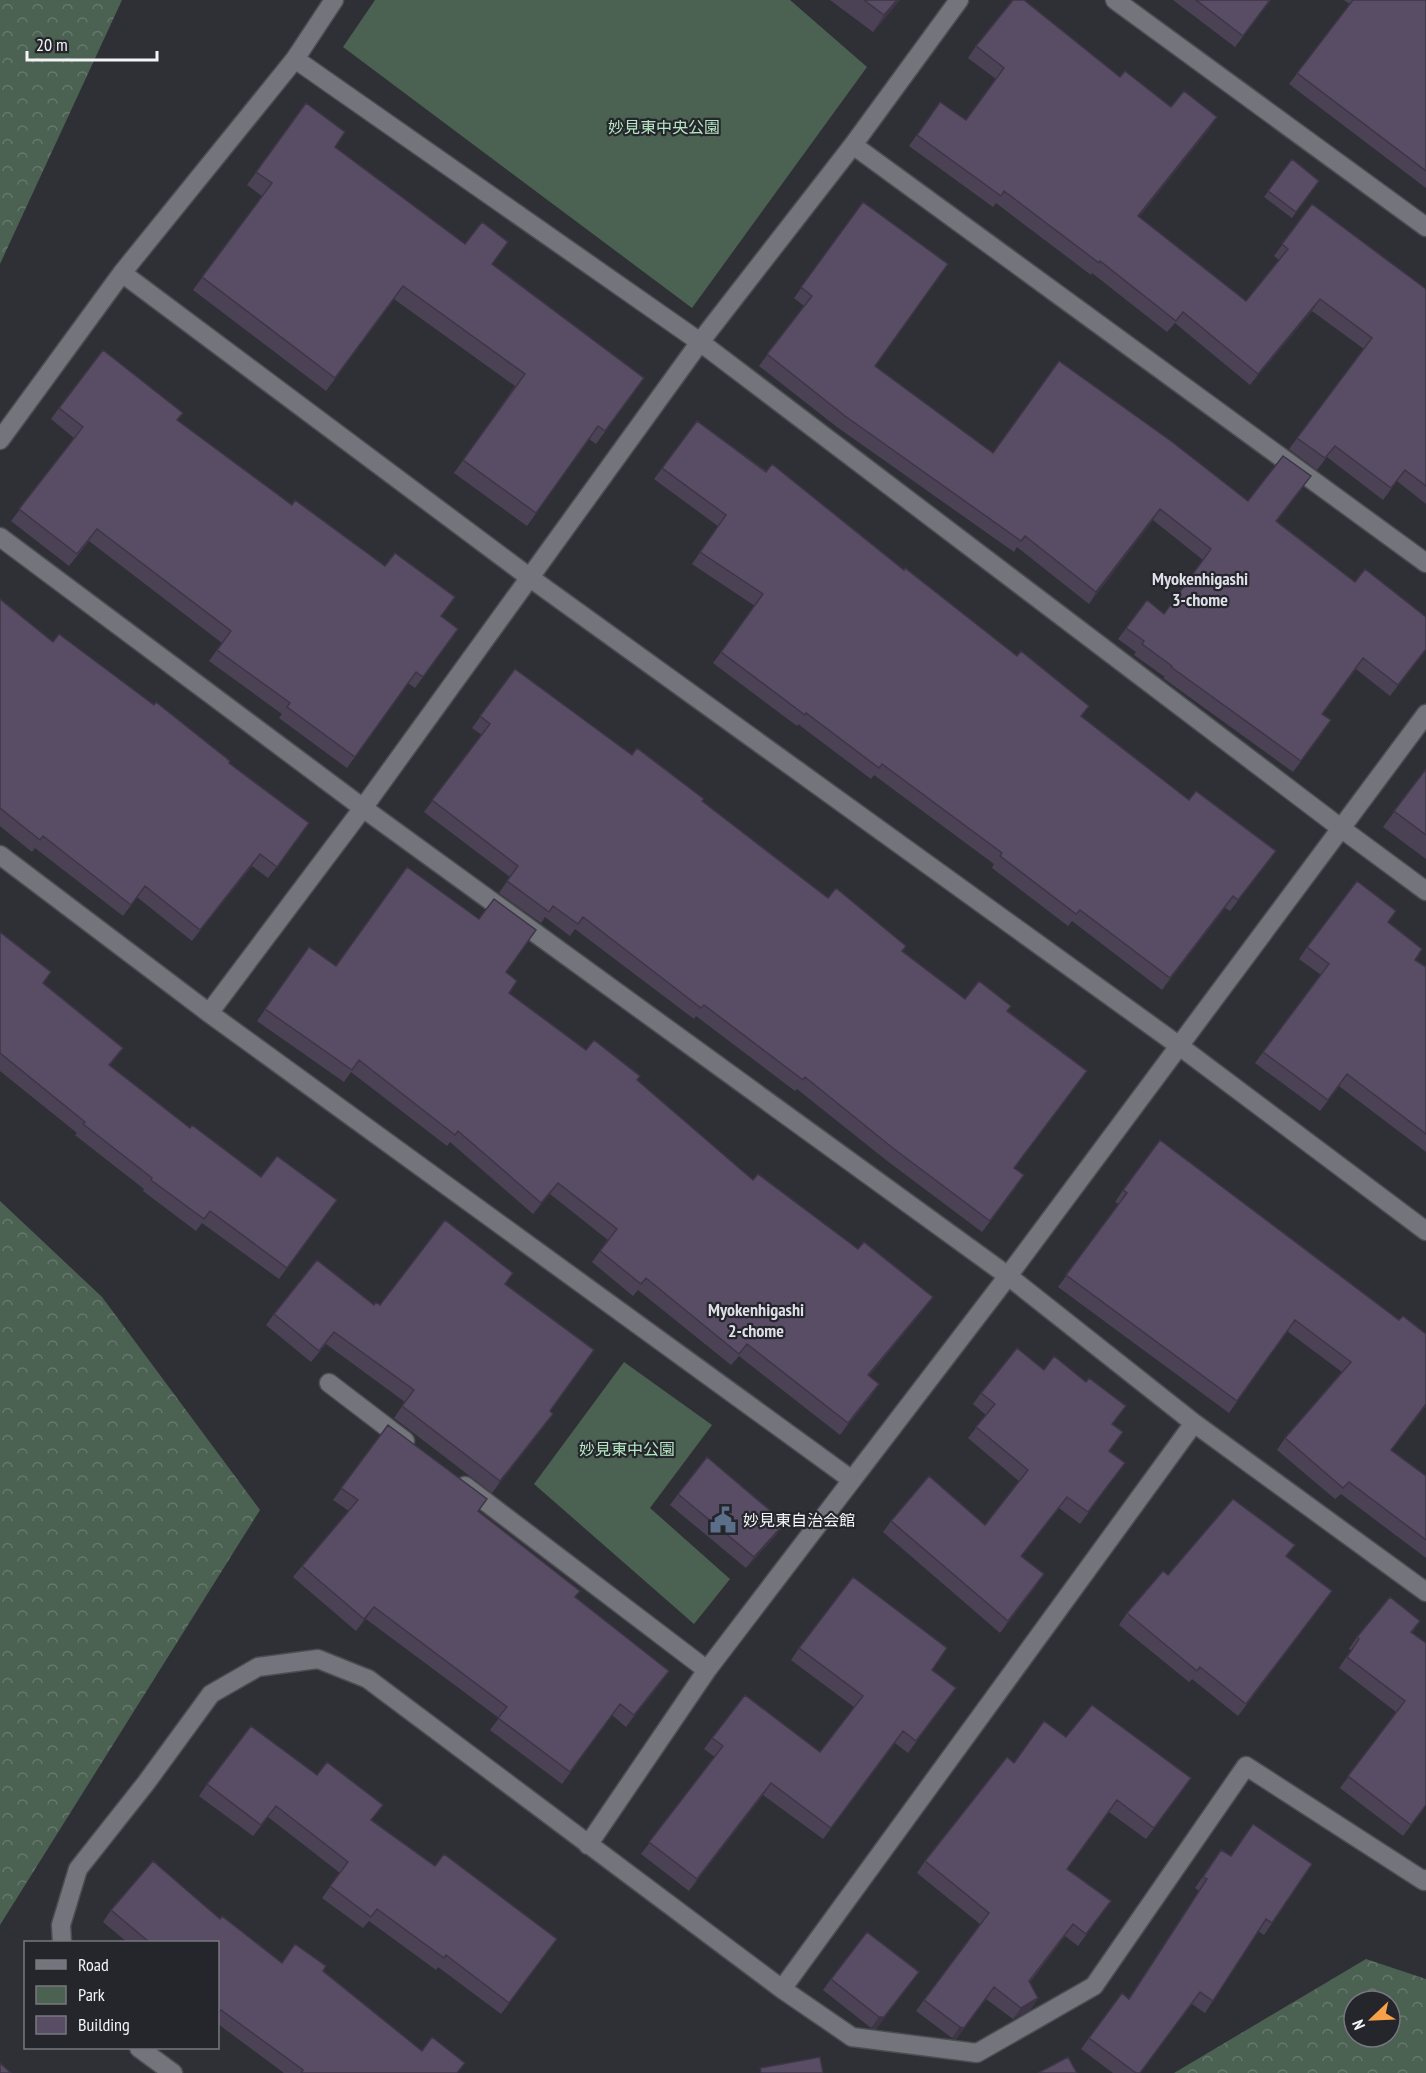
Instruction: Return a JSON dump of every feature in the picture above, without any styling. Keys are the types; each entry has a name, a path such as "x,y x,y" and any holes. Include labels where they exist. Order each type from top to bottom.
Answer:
{"street":[{"path":"0,440 122,273 295,59 334,0"},
{"path":"209,1013 363,808 700,342 853,145 959,0"},
{"path":"1115,0 1426,227"},
{"path":"295,59 700,342 1426,891"},
{"path":"853,145 1426,563"},
{"path":"122,273 529,577 1178,1045 1426,1231"},
{"path":"0,537 363,808 1008,1276 1194,1423 1426,1592"},
{"path":"588,1845 707,1670 1008,1276 1426,714"},
{"path":"0,855 209,1013 852,1480"},
{"path":"329,1383 423,1455"},
{"path":"782,1989 1194,1423"},
{"path":"452,1476 707,1670"},
{"path":"62,1941 61,1924 78,1869 146,1783 211,1694 258,1667 318,1659 368,1679 782,1989 852,2037 977,2054 1094,1986 1246,1766 1424,1881 1426,1879"},
{"path":"140,2049 173,2073"}],"green space":[{"path":"0,0 122,0 0,264"},
{"name":"妙見東中央公園","path":"375,0 790,0 867,67 692,308 343,47"},
{"path":"0,1201 102,1297 260,1510 0,1925"},
{"name":"妙見東中公園","path":"624,1362 712,1425 650,1508 730,1579 694,1624 534,1484"},
{"path":"1366,1959 1426,1979 1426,2073 1174,2073"}],"building":[{"path":"864,0 897,0 884,15"},
{"path":"1013,0 1024,0 1120,77 1125,71 1171,107 1184,91 1217,117 1138,216 1246,301 1288,249 1282,244 1312,204 1426,289 1426,486 1405,470 1391,488 1335,446 1325,458 1297,438 1372,338 1320,299 1258,374 1183,312 1176,321 1100,261 1099,263 1004,191 1001,196 917,135 940,102 966,120 1004,68 976,46"},
{"path":"1196,0 1270,0 1243,36"},
{"path":"1353,0 1426,0 1426,171 1297,73"},
{"path":"306,103 345,132 335,147 465,244 482,222 508,242 492,264 644,378 605,431 598,426 536,513 463,460 525,374 403,286 335,378 202,277 272,183 256,172"},
{"path":"1292,159 1319,181 1296,212 1268,191"},
{"path":"863,202 948,264 875,366 993,453 1059,361 1171,441 1248,501 1283,456 1311,476 1276,521 1355,582 1365,569 1426,617 1426,649 1398,685 1363,658 1322,714 1331,720 1301,761 1171,667 1142,644 1144,641 1126,628 1147,600 1164,614 1211,549 1160,509 1096,592 1025,536 1021,541 845,416 767,354 812,296 801,287"},
{"path":"103,350 183,413 177,420 292,505 295,500 385,566 395,553 455,597 441,616 458,629 423,677 416,672 355,757 287,707 290,703 217,650 231,631 97,529 77,554 19,509 83,427 59,408"},
{"path":"697,421 766,472 772,464 904,570 905,568 1017,656 1021,651 1089,706 1081,716 1189,800 1196,791 1276,851 1238,900 1233,896 1170,978 1080,910 1076,914 1000,856 1002,853 882,764 879,768 721,652 763,594 700,552 726,515 662,468"},
{"path":"0,599 53,642 59,634 154,705 156,702 230,761 229,763 309,823 277,867 260,854 200,930 145,886 131,905 43,836 40,840 0,808"},
{"path":"515,669 632,755 637,748 828,898 836,888 906,946 902,951 965,999 979,981 1011,1006 1007,1011 1087,1071 1014,1168 1024,1175 990,1221 894,1149 805,1077 803,1080 704,1005 701,1008 583,917 578,924 553,906 549,912 507,881 518,866 432,800 490,724 480,716"},
{"path":"1426,769 1426,835 1394,811"},
{"path":"407,867 479,919 494,899 536,930 506,972 517,981 509,993 586,1050 594,1040 640,1076 637,1080 753,1180 758,1174 858,1249 864,1242 933,1297 868,1375 879,1384 848,1423 747,1344 739,1354 646,1278 641,1284 600,1251 617,1229 558,1183 541,1203 458,1131 455,1135 359,1060 352,1070 265,1009 309,947 336,966"},
{"path":"1357,881 1396,911 1388,922 1422,949 1415,960 1426,967 1426,1134 1347,1074 1328,1100 1263,1052 1329,964 1307,947"},
{"path":"0,932 51,972 43,983 123,1048 109,1065 190,1128 192,1125 261,1177 277,1156 337,1200 287,1268 210,1211 204,1219 151,1180 152,1178 83,1124 85,1122 0,1053"},
{"path":"1160,1140 1399,1320 1403,1316 1426,1334 1426,1404 1391,1450 1426,1476 1426,1540 1349,1482 1343,1488 1285,1438 1351,1362 1295,1320 1237,1401 1066,1275 1127,1193 1123,1190"},
{"path":"445,1220 513,1273 505,1284 594,1350 550,1411 553,1414 500,1481 402,1406 414,1390 334,1332 319,1351 274,1314 317,1260 374,1305 376,1302 380,1305"},
{"path":"1017,1348 1044,1370 1054,1356 1086,1382 1089,1378 1126,1406 1112,1424 1123,1432 1109,1451 1125,1463 1088,1512 1067,1497 1021,1556 1044,1574 1008,1621 891,1521 929,1476 985,1525 1028,1470 976,1427 995,1404 981,1393"},
{"path":"388,1425 487,1499 478,1511 580,1591 575,1597 669,1671 634,1715 620,1704 570,1772 498,1718 507,1707 374,1607 364,1619 302,1566 358,1500 341,1488"},
{"name":"妙見東自治会館","path":"707,1457 785,1523 754,1557 678,1494"},
{"path":"1233,1499 1295,1545 1286,1556 1332,1591 1246,1704 1200,1667 1197,1671 1127,1613 1163,1571 1168,1575"},
{"path":"853,1577 947,1648 932,1670 956,1688 916,1741 903,1731 831,1828 771,1783 697,1879 649,1842 723,1746 712,1738 745,1695 820,1752 863,1696 799,1648"},
{"path":"1390,1597 1420,1621 1411,1632 1426,1643 1426,1805 1411,1825 1348,1776 1405,1701 1347,1657 1359,1639 1357,1637"},
{"path":"1092,1705 1191,1778 1154,1828 1117,1800 1067,1869 1111,1901 1086,1934 1073,1924 1029,1981 1038,1998 1021,2008 994,1987 964,2028 960,2027 924,2000 989,1913 925,1861 1007,1757 1014,1763 1044,1721 1066,1737"},
{"path":"251,1726 317,1775 327,1762 383,1805 371,1820 435,1866 444,1854 557,1939 509,2003 446,1955 444,1958 377,1909 371,1917 330,1886 348,1862 276,1806 261,1825 207,1784"},
{"path":"1253,1824 1312,1864 1272,1923 1266,1919 1213,2001 1200,1992 1140,2073 1136,2073 1089,2038 1122,1993 1129,1999 1207,1879 1203,1877 1221,1850 1231,1856"},
{"path":"153,1861 220,1919 222,1916 282,1963 295,1944 326,1966 323,1971 422,2051 432,2037 465,2063 457,2073 301,2073 303,2070 221,2010 219,2013 219,1941 148,1941 111,1910"},
{"path":"867,1932 919,1972 884,2017 879,2017 831,1979"},
{"path":"820,2057 823,2073 761,2073 760,2068"},
{"path":"1068,2057 1077,2073 1038,2073"},
{"path":"0,2063 11,2073 0,2073"}],"place":[{"name":"妙見東自治会館","path":"723,1520"}],"district":[{"name":"Myokenhigashi 3-chome","path":"1200,589"},
{"name":"Myokenhigashi 2-chome","path":"756,1320"}]}
